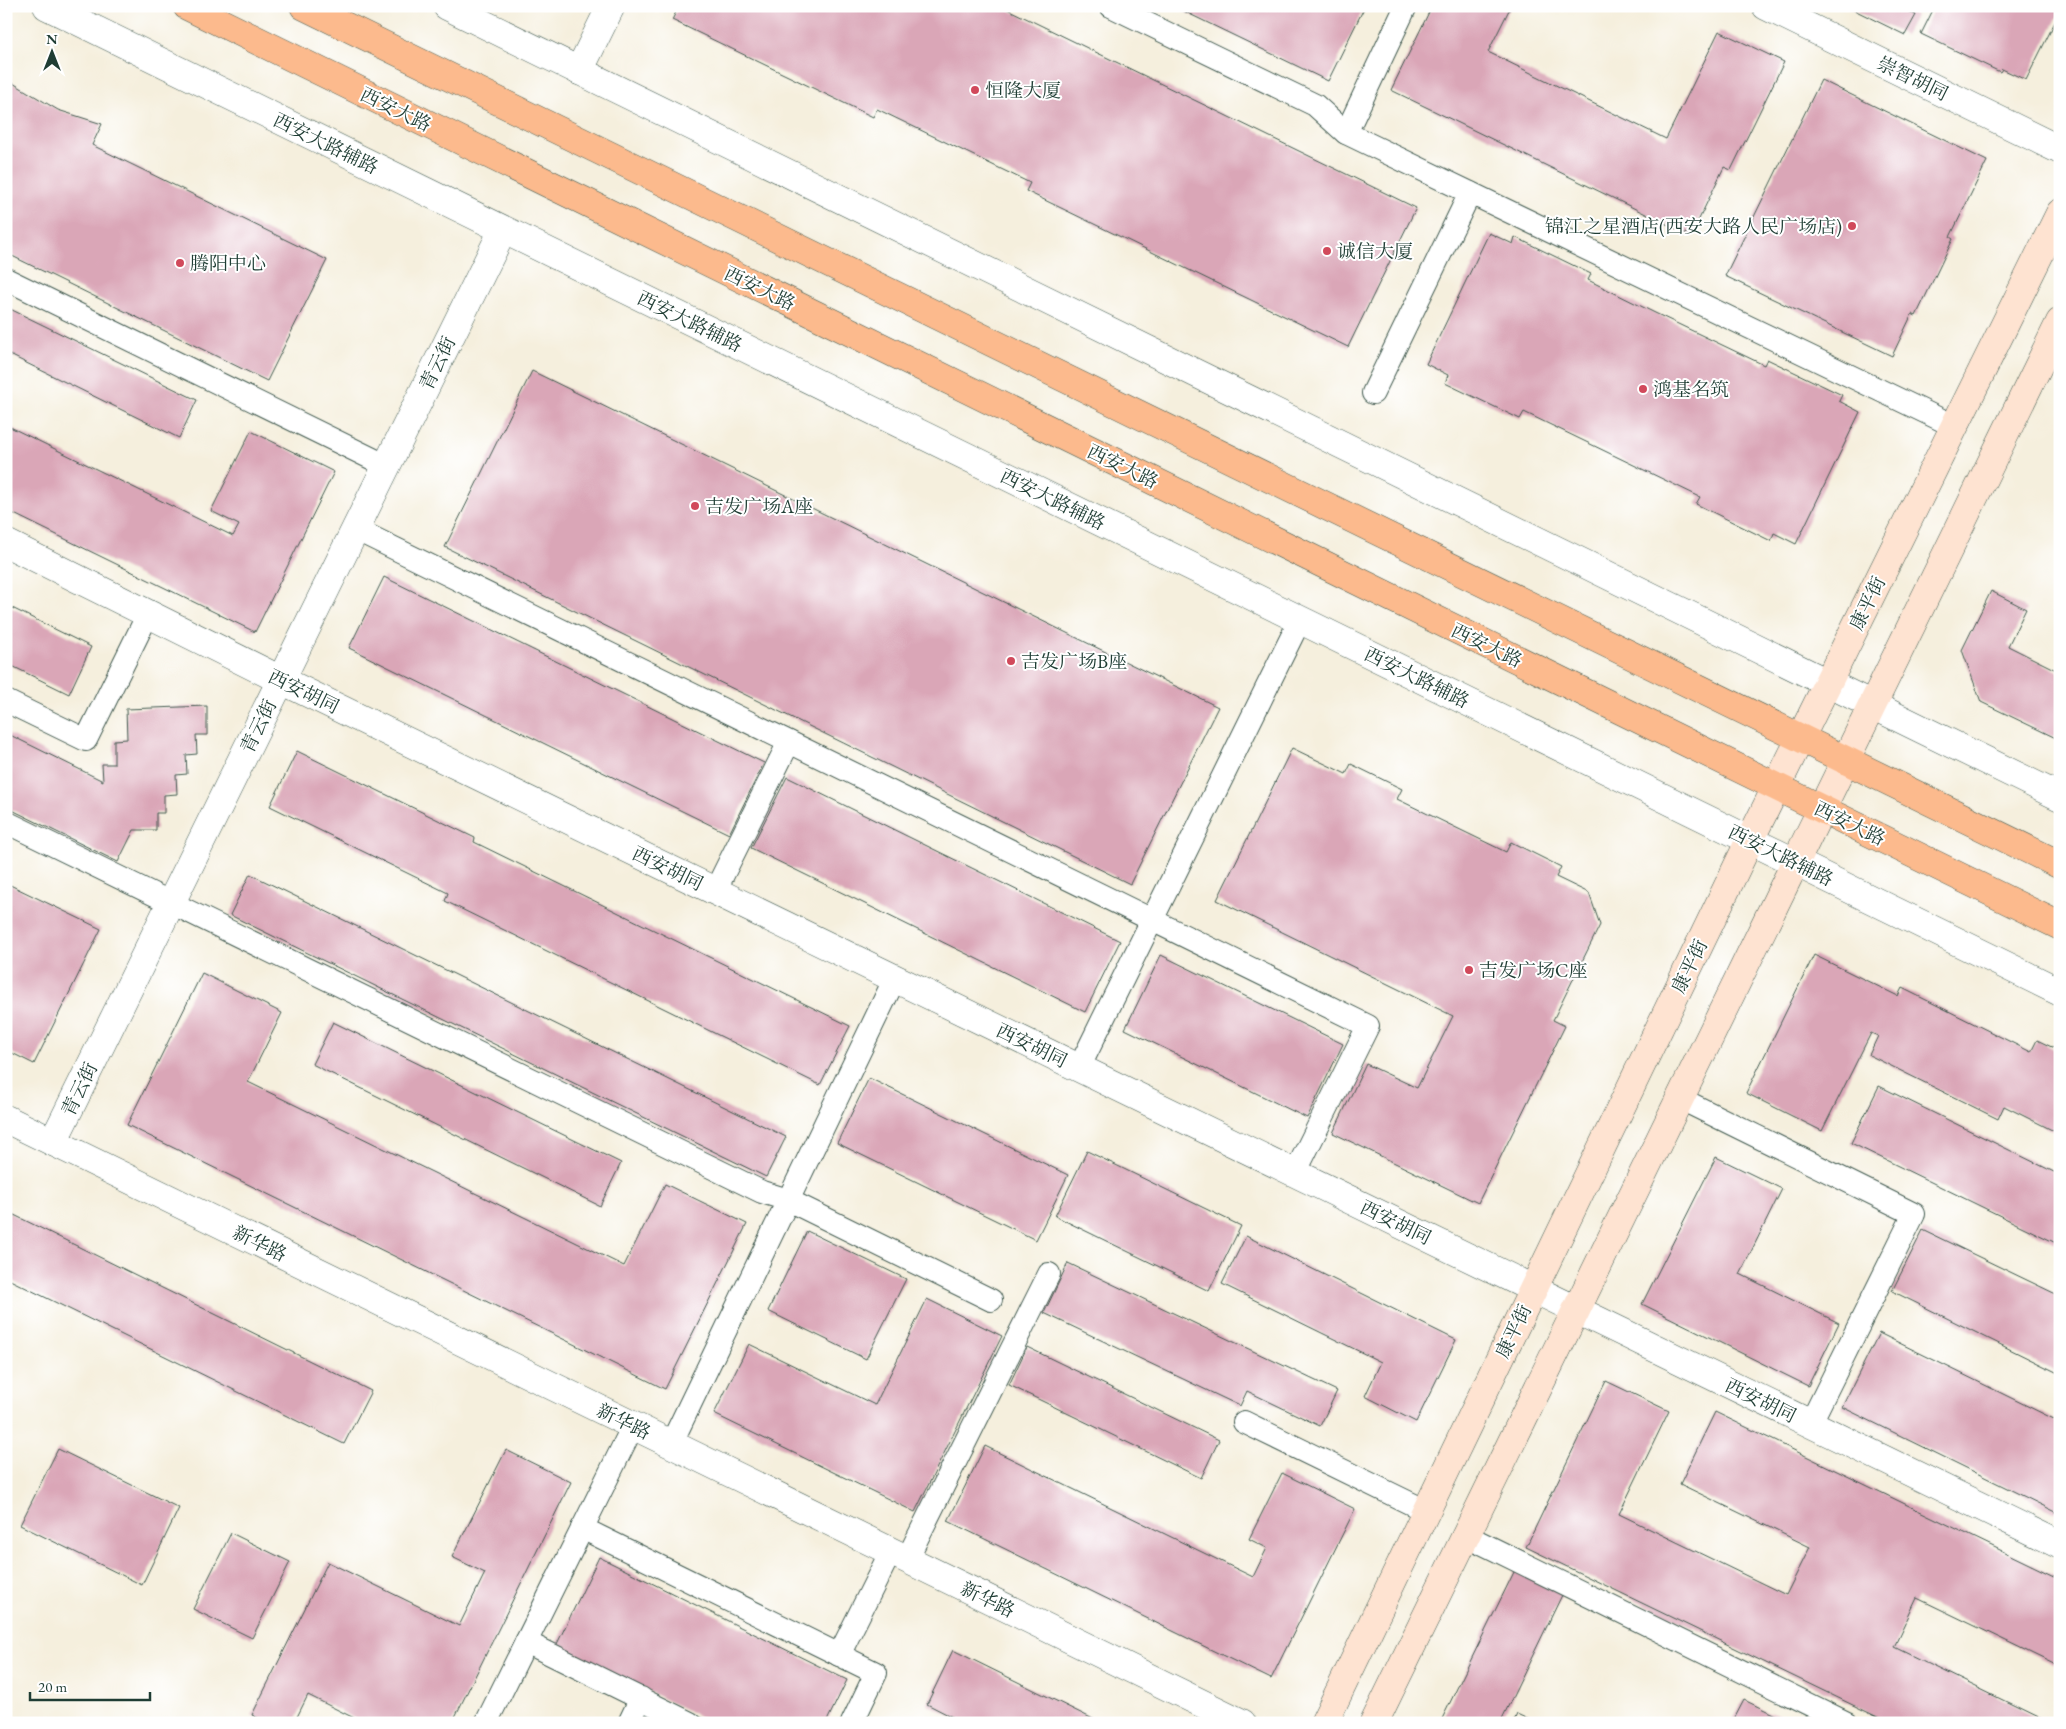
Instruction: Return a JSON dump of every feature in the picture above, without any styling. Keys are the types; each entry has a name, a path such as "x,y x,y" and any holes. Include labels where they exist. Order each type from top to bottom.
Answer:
{"main road":[{"name":"西安大路","path":"187,6 2060,926"},
{"path":"304,6 2060,865"},
{"name":"康平街","path":"1324,1723 1750,840 2060,213"},
{"path":"1374,1723 2060,322"}],"street":[{"name":"西安大路辅路","path":"47,6 2060,992"},
{"path":"447,6 2060,798"},
{"path":"580,71 611,6"},
{"name":"崇智胡同","path":"1766,6 2060,150"},
{"name":"青云街","path":"53,1142 503,230"},
{"name":"西安胡同","path":"6,542 281,680 2060,1545"},
{"name":"新华路","path":"6,1119 1242,1723"}],"lane":[{"path":"1111,6 1315,104 1346,133 1954,426"},
{"path":"1346,133 1406,6"},
{"path":"1373,393 1470,194"},
{"path":"6,279 387,466"},
{"path":"356,529 1368,1026 1295,1173"},
{"path":"6,701 86,740 148,614"},
{"path":"1079,1068 1300,620"},
{"path":"715,891 789,742"},
{"path":"6,822 762,1192 788,1200 991,1300"},
{"path":"671,1444 895,978"},
{"path":"1679,1098 1914,1214 1810,1424"},
{"path":"839,1655 899,1555 1049,1274"},
{"path":"1244,1422 1426,1511"},
{"path":"486,1723 633,1426"},
{"path":"582,1528 876,1673 852,1723"},
{"path":"1465,1535 1816,1716 1847,1723"},
{"path":"526,1642 690,1723"},
{"path":"629,1723 641,1698"}],"building":[{"path":"679,6 1001,6 1416,208 1348,347 1026,191 1030,183 877,109 873,117 672,20"},
{"path":"1173,6 1365,6 1328,81"},
{"path":"1432,6 1511,6 1488,52 1666,139 1719,31 1784,62 1731,170 1724,167 1691,236 1391,90"},
{"path":"1846,6 1907,6 1905,10 1916,15 1905,35"},
{"path":"1935,6 2060,6 2060,12 2026,80 2002,69 2000,72 1921,34"},
{"name":"腾阳中心","path":"6,79 58,110 102,124 92,145 327,260 267,381 6,253"},
{"name":"锦江之星酒店(西安大路人民广场店)","path":"1821,80 1987,161 1950,237 1953,239 1916,316 1912,314 1892,356 1725,276"},
{"name":"鸿基名筑","path":"1489,233 1513,244 1515,237 1591,274 1588,280 1655,313 1764,365 1767,359 1842,395 1839,401 1860,412 1796,544 1774,533 1771,541 1696,504 1700,497 1524,412 1520,419 1445,383 1448,375 1426,364"},
{"path":"6,307 197,400 179,438 6,353"},
{"path":"532,371 1218,707 1130,884 445,547"},
{"path":"6,425 233,536 239,525 211,511 251,431 334,472 255,632 6,510"},
{"path":"384,577 764,763 729,834 349,648"},
{"path":"1991,591 2026,609 2008,646 2060,672 2060,740 1981,702 1962,650"},
{"path":"6,605 91,647 69,694 6,663"},
{"path":"207,706 207,735 196,735 197,754 186,755 187,774 176,775 177,794 164,795 164,813 156,813 156,830 134,830 118,862 6,807 6,733 103,781 102,764 114,764 114,740 127,739 126,709"},
{"name":"吉发广场C座","path":"1292,748 1346,774 1351,764 1402,789 1397,799 1506,852 1511,842 1561,867 1556,877 1589,893 1600,925 1553,1020 1565,1026 1478,1203 1333,1133 1366,1064 1417,1088 1453,1016 1217,900"},
{"path":"297,751 475,838 474,842 850,1026 820,1085 445,901 448,893 270,806"},
{"path":"787,777 1120,941 1085,1012 751,848"},
{"path":"250,874 786,1137 766,1177 230,915"},
{"path":"6,883 101,929 34,1064 6,1050"},
{"path":"1161,955 1343,1044 1307,1118 1125,1029"},
{"path":"1814,955 1898,996 1902,988 2031,1052 2037,1040 2060,1051 2060,1134 2004,1106 1998,1119 1869,1055 1878,1036 1871,1033 1822,1131 1746,1093"},
{"path":"202,973 282,1013 248,1082 624,1266 665,1184 747,1224 665,1389 127,1125"},
{"path":"333,1022 621,1163 600,1206 312,1064"},
{"path":"869,1078 1068,1175 1036,1240 837,1143"},
{"path":"1879,1086 2060,1175 2060,1245 1851,1143"},
{"path":"1087,1151 1241,1226 1209,1291 1055,1216"},
{"path":"1716,1157 1782,1189 1740,1274 1839,1323 1808,1386 1642,1304"},
{"path":"6,1211 371,1391 344,1444 6,1278"},
{"path":"1923,1230 2060,1296 2060,1374 1892,1291"},
{"path":"807,1231 906,1279 866,1359 768,1311"},
{"path":"1246,1236 1456,1340 1416,1422 1365,1396 1381,1362 1222,1284"},
{"path":"1068,1263 1337,1391 1320,1426 1247,1391 1240,1406 1044,1313"},
{"path":"927,1299 1002,1336 915,1512 714,1414 749,1344 875,1405"},
{"path":"1879,1333 2060,1422 2060,1514 1842,1407"},
{"path":"1027,1347 1219,1440 1201,1478 1009,1385"},
{"path":"1606,1381 1669,1411 1619,1514 1786,1595 1810,1547 1680,1484 1715,1412 2060,1579 2060,1667 1917,1598 1894,1647 2050,1723 1890,1723 1526,1547"},
{"path":"985,1446 1253,1577 1267,1548 1249,1539 1282,1473 1355,1509 1271,1679 948,1521"},
{"path":"58,1449 179,1508 142,1585 20,1525"},
{"path":"506,1450 571,1482 452,1723 364,1723 308,1695 294,1723 267,1723 252,1715 328,1562 459,1626 485,1573 452,1557"},
{"path":"231,1533 290,1562 252,1638 193,1609"},
{"path":"599,1557 847,1680 826,1723 713,1723 556,1646"},
{"path":"1515,1570 1563,1593 1500,1723 1440,1723"},
{"path":"953,1650 1101,1723 964,1723 927,1704"},
{"path":"1744,1700 1792,1723 1732,1723"},
{"path":"1517,1714 1536,1723 1513,1723"}],"place":[{"name":"恒隆大厦","path":"975,90"},
{"name":"锦江之星酒店(西安大路人民广场店)","path":"1852,226"},
{"name":"诚信大厦","path":"1327,251"},
{"name":"腾阳中心","path":"180,263"},
{"name":"鸿基名筑","path":"1643,389"},
{"name":"吉发广场A座","path":"695,506"},
{"name":"吉发广场B座","path":"1011,661"},
{"name":"吉发广场C座","path":"1469,970"}]}
